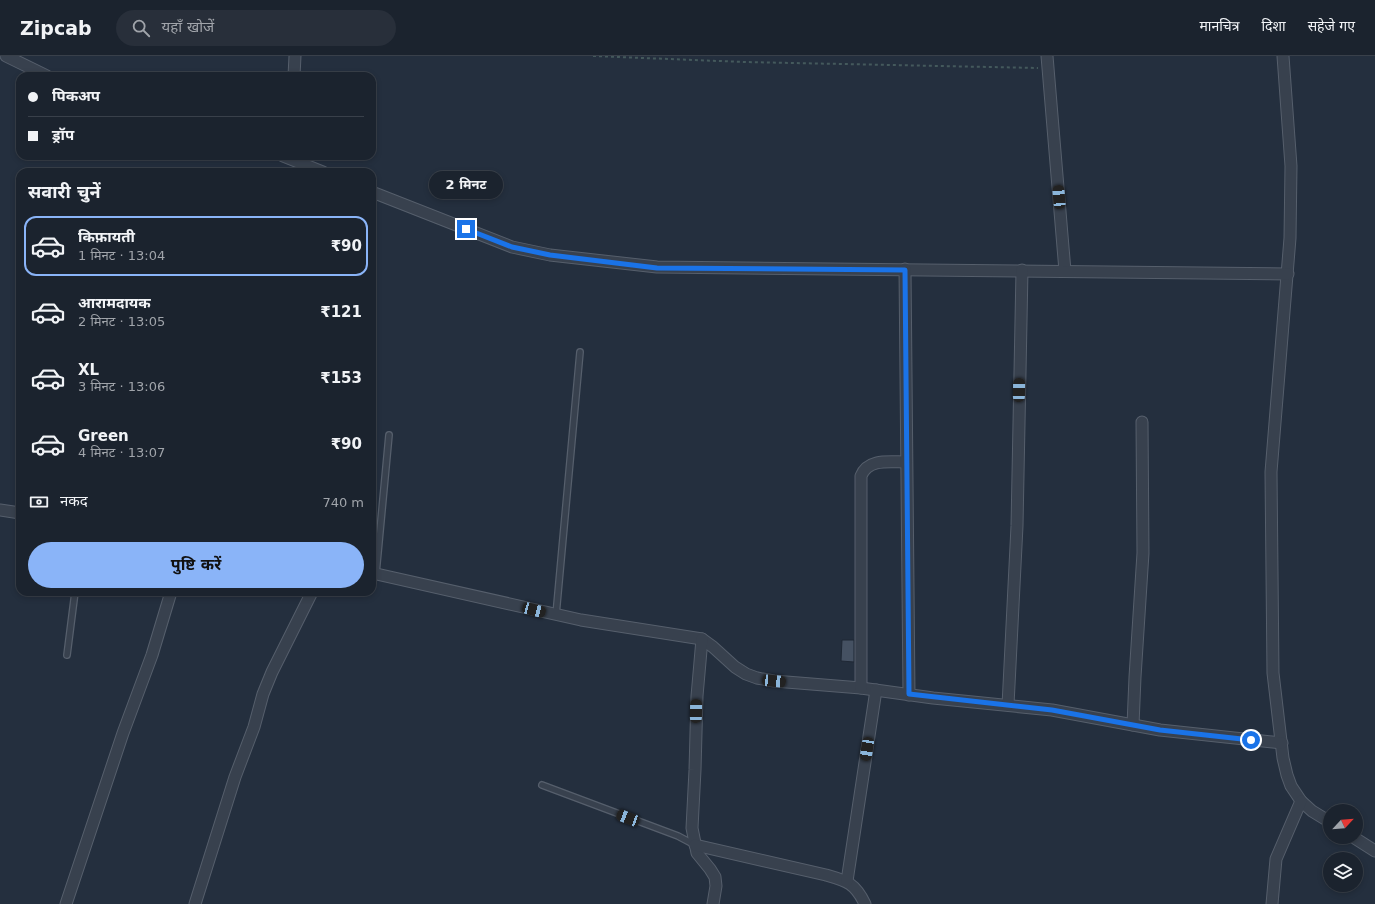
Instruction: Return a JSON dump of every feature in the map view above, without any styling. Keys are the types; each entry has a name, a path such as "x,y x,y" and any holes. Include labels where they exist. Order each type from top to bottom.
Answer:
{"street":[{"path":"6,56 39,72"},
{"path":"294,72 295,56"},
{"path":"1047,56 1065,271"},
{"path":"1283,56 1291,166 1290,238 1271,472 1273,673 1287,775 1291,786 1301,801 1312,811 1323,818"},
{"path":"294,160 314,168"},
{"path":"376,194 512,247 550,255 657,268 1022,270 1288,274"},
{"path":"905,270 909,694"},
{"path":"1008,705 1017,526 1022,270"},
{"path":"1133,725 1134,677 1144,553 1142,422"},
{"path":"861,688 861,476 863,470 869,465 881,462 906,462"},
{"path":"0,510 16,512"},
{"path":"376,574 581,620 702,639 735,667 746,674 757,678 774,681 861,688 1052,710 1160,730 1282,743"},
{"path":"66,904 123,733 152,655 170,596"},
{"path":"195,904 234,777 254,727 263,694 272,672 310,596"},
{"path":"702,639 697,696 692,828 697,853 715,876 716,886 713,904"},
{"path":"847,881 876,690"},
{"path":"1272,904 1276,859 1301,801"},
{"path":"1363,843 1375,851"},
{"path":"695,844 847,881 860,893 865,904"}],"lane":[{"path":"556,615 580,352"},
{"path":"376,555 389,435"},
{"path":"68,655 75,596"},
{"path":"542,785 678,836 695,844"}],"path":[{"path":"593,56 744,62 1048,68"}],"building":[{"path":"842,640 854,640 854,662 841,661"}],"route":[{"path":"466,229 512,247 550,255 657,268 905,270 909,694 933,698 1052,710 1160,730 1251,740"}]}
